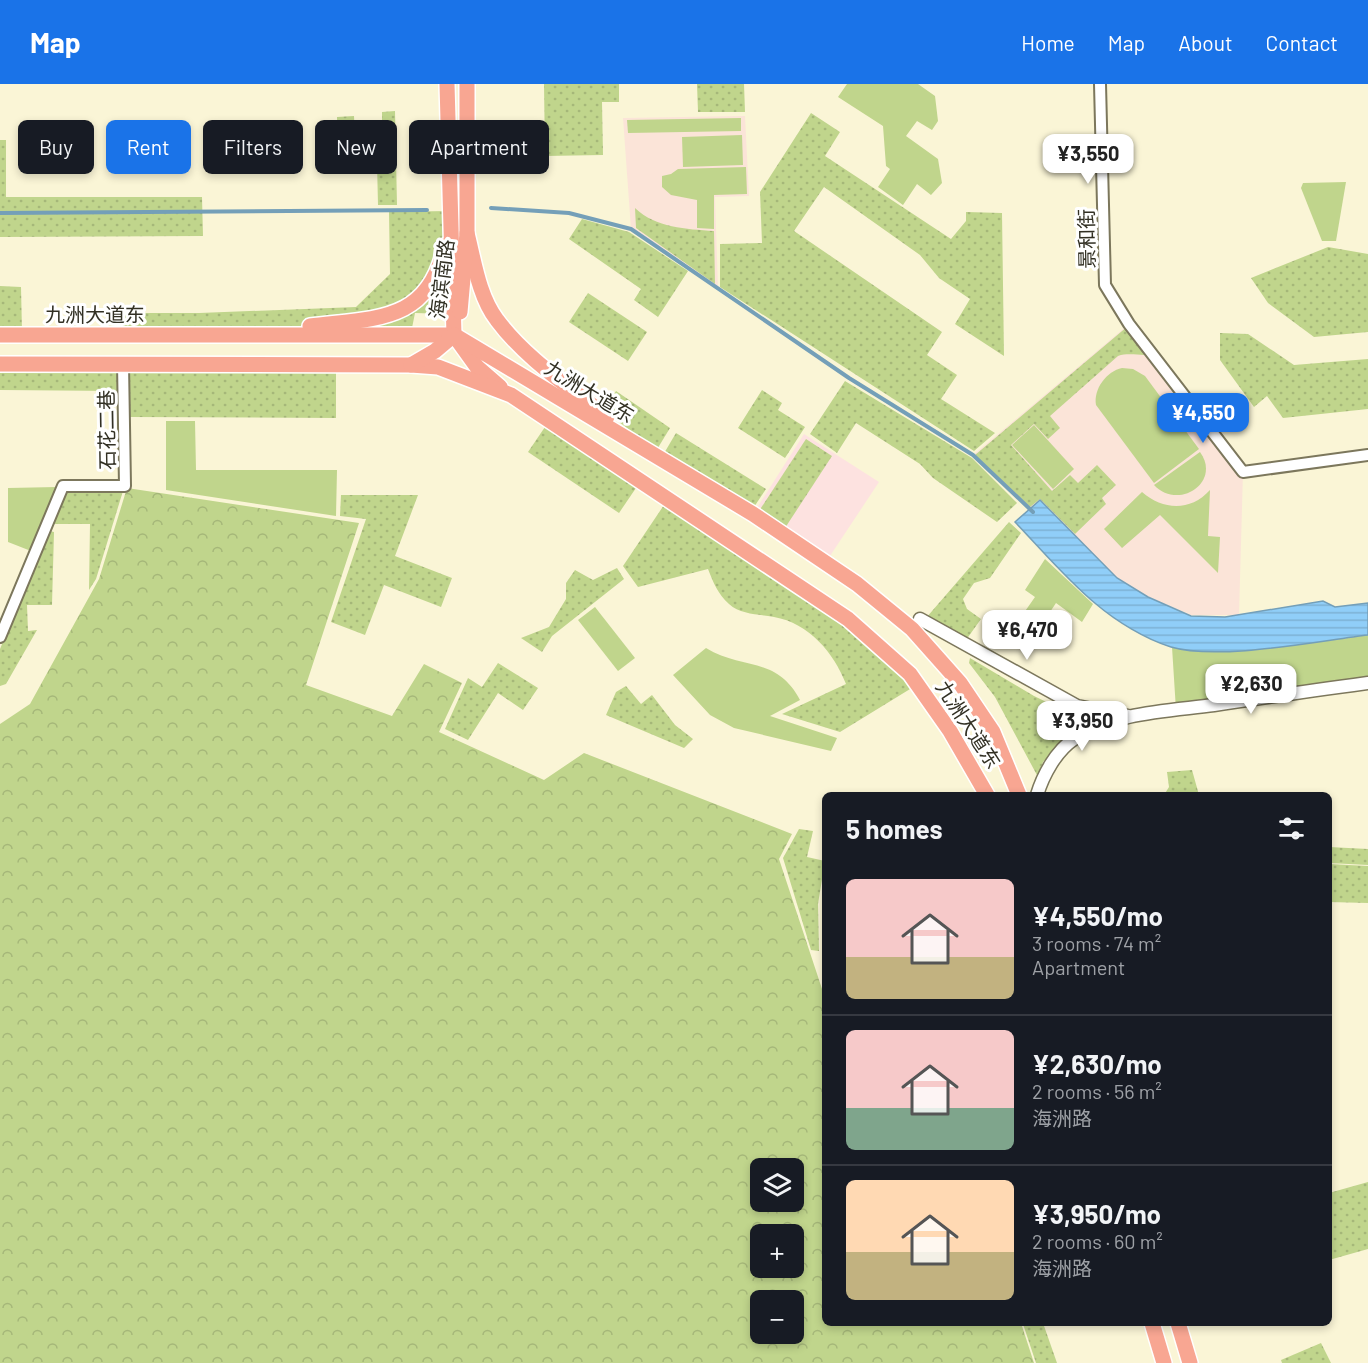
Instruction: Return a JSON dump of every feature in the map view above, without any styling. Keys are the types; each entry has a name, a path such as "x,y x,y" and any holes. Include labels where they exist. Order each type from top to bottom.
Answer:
{"main road":[{"name":"海滨南路","path":"447,84 454,335"},
{"name":"海滨南路","path":"454,335 460,317 467,233 467,84"},
{"path":"245,334 357,320 396,313 412,305 430,288 438,272 450,223"},
{"path":"467,233 480,284 496,319 535,359 657,457"},
{"name":"九洲大道东","path":"0,335 454,335 753,514 848,577 912,628 960,683 993,732 1018,792"},
{"path":"411,365 435,351 454,335 477,367 511,395"},
{"name":"九洲大道东","path":"0,364 411,365 438,367 511,395 848,619 910,674 950,731 985,792"},
{"path":"1153,1326 1164,1363"},
{"path":"1179,1326 1190,1363"}],"street":[{"name":"景和街","path":"1100,84 1105,285 1129,324 1243,472 1368,455"},
{"name":"石花二巷","path":"0,637 63,486 125,486 123,364"},
{"path":"920,619 1077,706 1130,716"},
{"path":"1038,792 1048,770 1072,740 1089,730 1130,716 1368,683"}],"shaded area":[{"path":"745,116 749,196 715,197 718,288 631,229 623,118"},
{"path":"1129,324 1243,472 1239,615 1191,615 1148,597 1117,578 1040,500 1030,509 973,455"},
{"path":"804,434 879,482 826,562 753,514"}],"green space":[{"path":"544,84 619,84 619,102 602,102 603,155 549,156 549,120 544,120"},
{"path":"697,84 744,84 745,112 698,112"},
{"path":"847,84 918,84 935,96 938,121 932,130 917,121 906,136 938,159 942,183 931,195 917,184 903,205 878,187 890,169 886,166 883,126 838,97"},
{"path":"395,111 395,120 382,120 382,112"},
{"path":"811,113 840,132 825,156 951,239 966,221 966,212 1002,213 1004,356 955,324 970,299 939,278 920,255 824,187 794,231 942,332 927,355 957,375 941,399 995,433 974,451 720,287 720,244 762,243 760,192"},
{"path":"354,116 354,120 337,120 337,117"},
{"path":"741,118 741,131 628,133 627,120"},
{"path":"742,135 743,165 683,167 682,137"},
{"path":"0,140 6,140 6,197 202,197 203,236 0,237"},
{"path":"746,167 747,194 714,195 714,229 697,228 697,200 671,195 662,187 662,176 678,169"},
{"path":"377,174 396,174 397,205 378,205"},
{"path":"1346,182 1336,241 1322,241 1301,188 1303,183"},
{"path":"635,208 643,215 662,224 714,231 715,284 636,228"},
{"path":"448,211 449,314 415,313 411,333 115,332 114,313 199,313 356,307 390,274 389,212"},
{"path":"582,219 629,232 688,271 658,317 634,300 641,289 569,239"},
{"path":"1328,247 1368,254 1368,332 1314,337 1268,303 1251,278"},
{"path":"0,286 21,287 22,332 0,332"},
{"path":"588,293 647,332 628,361 569,322"},
{"path":"1128,326 1150,354 1118,356 1050,416 1060,428 1048,439 1034,424 1011,445 1052,491 1070,475 1078,483 1097,465 1116,485 1102,498 1106,504 1075,534 1040,499 1030,507 975,455"},
{"path":"1220,333 1248,334 1294,365 1368,359 1368,409 1283,418 1267,396 1254,407 1220,360"},
{"path":"0,367 117,367 117,391 0,390"},
{"path":"129,368 336,369 336,418 129,417"},
{"path":"1122,368 1133,369 1145,376 1199,449 1154,483 1096,405 1097,393 1102,382 1111,373"},
{"path":"845,381 972,458 1017,503 997,522 933,478 920,464 856,423 837,453 810,434"},
{"path":"762,390 782,403 778,410 805,427 785,458 738,428"},
{"path":"616,391 670,428 656,451 604,410"},
{"path":"166,421 195,421 196,470 337,470 336,516 166,490"},
{"path":"547,424 638,485 619,513 528,452"},
{"path":"1034,425 1074,469 1053,489 1012,445"},
{"path":"676,433 766,489 752,510 663,455"},
{"path":"806,439 832,456 785,528 759,511"},
{"path":"1200,452 1205,463 1205,473 1194,490 1174,495 1154,485"},
{"path":"57,487 31,551 8,542 8,488"},
{"path":"127,488 359,523 306,685 392,716 424,664 462,683 439,732 544,780 584,753 792,834 779,859 822,989 822,1326 1022,1326 1034,1363 0,1363 0,724 30,704 99,579"},
{"path":"1210,490 1208,536 1220,537 1218,573 1160,515 1122,548 1104,529 1142,492 1159,502 1176,506 1194,502"},
{"path":"65,491 123,491 96,579 89,590 90,524 51,524"},
{"path":"341,495 418,495 395,556 452,578 441,607 384,585 365,635 331,622 366,519 340,516"},
{"path":"666,502 844,621 915,686 840,732 782,714 846,684 835,661 819,641 787,620 734,608 719,592 708,569 638,587 623,566"},
{"path":"1009,522 1021,533 990,578 974,583 963,599 967,609 981,619 966,640 926,618"},
{"path":"49,531 54,532 52,605 27,605 28,631 37,630 6,684 0,686 0,649"},
{"path":"1045,559 1093,604 1082,622 1056,603 1038,630 1021,617 1035,597 1025,590"},
{"path":"617,568 624,579 552,636 542,652 521,638 549,627 566,599 566,583 575,570 593,580"},
{"path":"595,607 635,658 618,671 578,620"},
{"path":"1368,635 1368,683 1176,710 1172,647 1246,649"},
{"path":"706,648 719,655 770,670 781,676 800,700 770,716 837,738 831,751 734,728 710,715 673,675"},
{"path":"970,658 1034,696 1063,710 1089,717 1091,721 1074,731 1063,733 1063,741 1043,762 1038,777 995,697 969,663"},
{"path":"498,663 538,688 523,710 498,693 468,740 445,729 468,678 482,687"},
{"path":"626,686 641,704 652,695 675,725 693,739 684,748 606,715 616,692"},
{"path":"1192,770 1198,792 1166,792 1169,787 1167,772"},
{"path":"799,829 813,831 807,857 822,860 818,904 819,951 811,950 783,858"},
{"path":"1332,847 1368,849 1368,865 1332,863"},
{"path":"1332,864 1368,866 1368,903 1332,902"},
{"path":"1368,1182 1368,1249 1332,1259 1332,1192"},
{"path":"1024,1326 1044,1326 1057,1363 1036,1363"},
{"path":"1321,1343 1331,1363 1282,1363 1281,1360"}],"water":[{"path":"1040,500 1117,578 1148,597 1191,616 1225,617 1323,601 1335,607 1368,603 1368,635 1241,651 1191,651 1161,644 1112,617 1085,595 1015,522"}],"waterway":[{"path":"491,208 569,213 631,229 849,378 973,455 1033,512"},
{"path":"0,213 427,210"}]}
